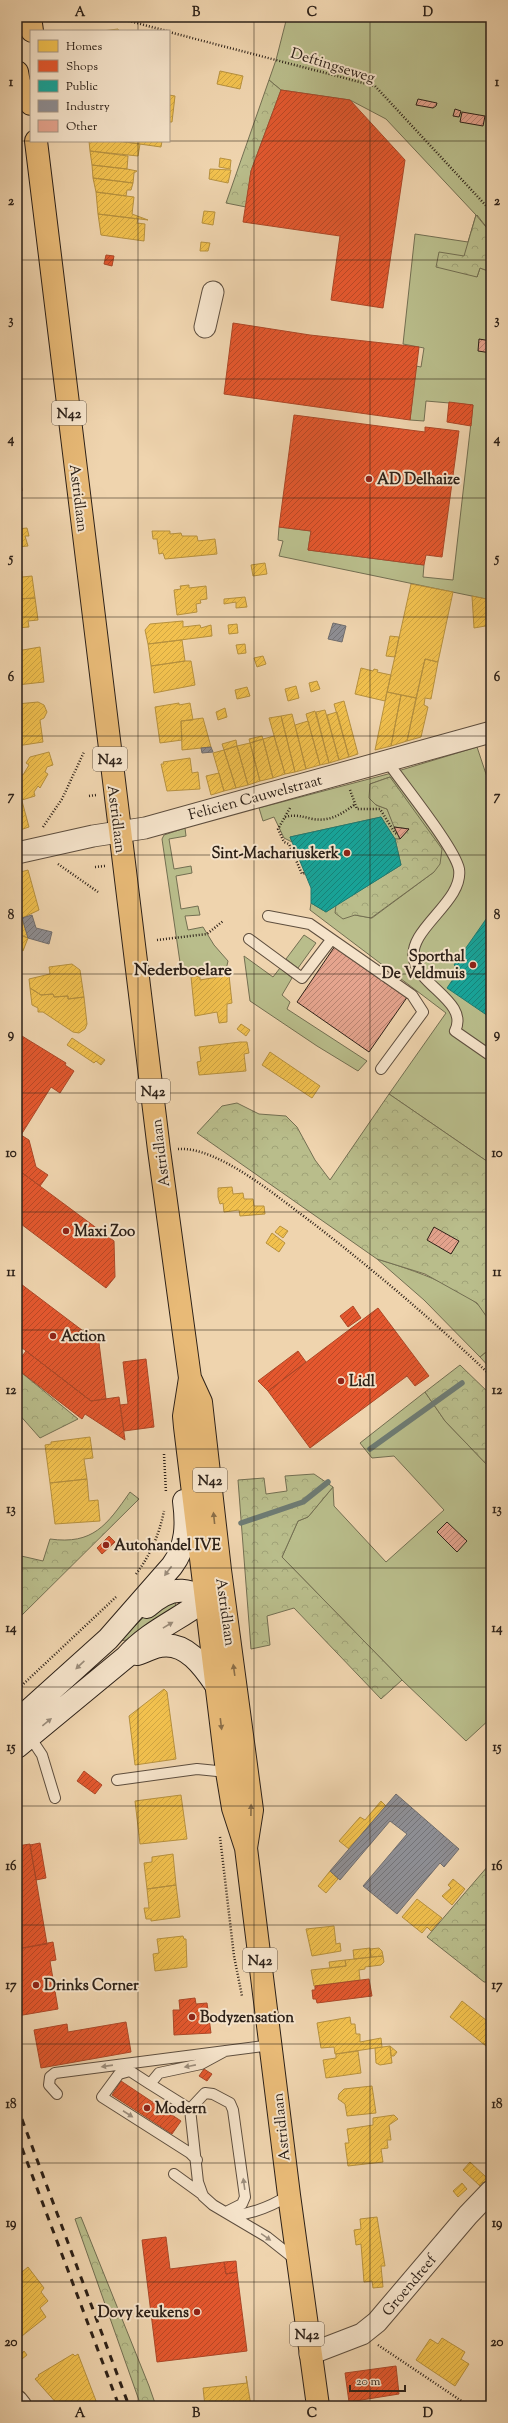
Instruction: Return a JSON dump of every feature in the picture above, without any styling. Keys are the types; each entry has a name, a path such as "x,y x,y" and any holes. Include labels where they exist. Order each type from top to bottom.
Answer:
{"main road":[{"path":"30,17 32,30"},
{"path":"17,72 19,83 30,102"},
{"name":"Astridlaan","path":"36,142 119,832 151,1074 158,1150 190,1378 201,1402 222,1584 230,1633 252,1810 246,1848"},
{"name":"Astridlaan","path":"190,1378 184,1416 199,1605 216,1685 226,1772 233,1808 246,1848 289,2195 318,2406"},
{"path":"21,1735 126,1619 134,1607 161,1581 177,1559 187,1527 178,1444 180,1434 185,1427"},
{"path":"21,1735 126,1657 137,1644 199,1605 222,1584"},
{"path":"126,1619 140,1613 155,1599 170,1592 190,1592 199,1605 230,1633"},
{"path":"126,1657 161,1645 177,1647 200,1662 216,1685"}],"street":[{"path":"205,327 213,292"},
{"name":"Felicien Cauwelstraat","path":"17,853 145,828 491,732"},
{"name":"Groendreef","path":"310,2354 362,2334 377,2322 468,2215 491,2191"},
{"path":"17,2401 21,2406"}],"lane":[{"path":"386,761 453,854 459,872 456,887 418,940 413,952 414,960 430,986 453,1005 458,1015 455,1031 491,1056"},
{"path":"268,916 310,924 412,995 423,1012 381,1069"},
{"path":"249,939 302,978 331,940"},
{"path":"21,1735 42,1755 55,1798"},
{"path":"117,1780 197,1769 226,1772"},
{"path":"57,2094 49,2085 50,2077 55,2073 271,2045"},
{"path":"150,2084 159,2073 201,2064 225,2051"},
{"path":"190,2109 130,2071 119,2074 102,2097 190,2153 197,2160"},
{"path":"190,2109 205,2094 213,2094 230,2103 233,2110 245,2197 242,2204 230,2214"},
{"path":"190,2109 197,2160 198,2182 203,2196"},
{"path":"174,2174 203,2196 267,2237 298,2261"},
{"path":"230,2214 251,2214 274,2204 289,2195"}],"path":[{"name":"Deftingseweg","path":"114,17 164,30"},
{"name":"Deftingseweg","path":"170,32 375,86 491,211"},
{"path":"42,828 62,799 84,752"},
{"path":"349,787 354,805 357,809 380,809 395,833 398,834"},
{"path":"292,805 278,829 284,842 289,844 302,874 305,873"},
{"path":"284,817 302,816 323,819 337,816 354,805"},
{"path":"53,861 98,892"},
{"path":"157,940 207,934 224,921"},
{"path":"158,1150 195,1150 236,1168 263,1186 380,1275 442,1329 491,1376"},
{"path":"167,1449 169,1463"},
{"path":"164,1454 165,1497"},
{"path":"131,1580 150,1556 161,1528 165,1504"},
{"path":"17,1690 100,1614 121,1592"},
{"path":"218,1830 234,1956 244,2001"},
{"path":"362,2334 469,2406"}],"green space":[{"path":"287,17 491,17 491,233 477,215 477,277 480,268 491,272 491,600 279,556 283,541 278,540 279,527 311,531 308,550 424,565 423,577 453,580 473,405 426,401 424,421 410,420 416,366 421,367 424,348 403,344 415,234 468,242 476,215 386,119 350,100 281,90 269,80 276,60"},
{"path":"269,80 281,90 251,171 246,207 226,203"},
{"path":"476,215 491,233 491,272 480,268 477,277 436,267 439,252 464,256"},
{"path":"477,747 491,789 491,1164 389,1094 446,1013 310,910 311,903 326,912 336,905 355,915 372,918 434,872 390,777 370,784 376,805 387,809 400,839 395,839 381,817 290,837 292,842 284,838 274,817 263,821 259,808 388,774"},
{"path":"390,777 442,849 440,864 434,872 371,918 355,915 343,919 335,913 336,905 401,865 395,839 400,839 409,829 394,827 387,809 376,805 369,798 370,784"},
{"path":"185,828 186,836 169,839 174,869 191,866 192,873 176,876 181,909 198,906 200,915 185,916 188,930 203,927 214,945 228,961 226,970 182,976 162,839 164,835"},
{"path":"304,935 316,943 298,968 286,959"},
{"path":"244,956 273,977 280,968 292,978 282,995 290,1002 287,1009 367,1061 358,1071 317,1046 250,1001"},
{"path":"389,1094 491,1164 491,1323 477,1303 425,1274 377,1259 197,1133 222,1106 237,1103 259,1114 286,1116 297,1127 315,1160 330,1180"},
{"path":"377,1259 442,1282 459,1291 473,1301 485,1311 491,1323 491,1348 480,1357 424,1300"},
{"path":"491,1348 491,1369 480,1357"},
{"path":"460,1365 491,1395 491,1469 445,1421 425,1392"},
{"path":"17,1369 78,1419 40,1438 17,1412"},
{"path":"425,1392 445,1421 491,1469 491,1718 466,1741 402,1680 282,1557 298,1521 308,1517 333,1487 334,1506 386,1562 444,1510 394,1456 372,1458 360,1443"},
{"path":"314,1474 333,1487 308,1517 298,1521 282,1557 402,1680 381,1699 294,1608 267,1616 270,1645 251,1649 238,1480 264,1478 266,1494 287,1491 285,1476"},
{"path":"130,1492 139,1499 17,1620 17,1555 43,1561 50,1539 77,1539 98,1530 114,1514"},
{"path":"175,1598 176,1613 132,1639 120,1641 155,1606"},
{"path":"488,1866 491,1868 491,1982 484,1982 427,1937"},
{"path":"81,2217 156,2406 141,2406 75,2219"}],"building: Homes":[{"path":"220,71 243,76 240,89 217,84"},
{"path":"170,95 175,96 172,122 170,122"},
{"path":"89,142 125,142 140,144 138,156 90,151"},
{"path":"125,142 162,142 161,147"},
{"path":"90,151 128,156 127,169 92,165"},
{"path":"220,158 231,160 230,169 219,167"},
{"path":"92,165 137,171 134,173 133,183 93,178"},
{"path":"210,169 231,170 228,183 209,179"},
{"path":"93,178 133,183 131,190 127,190 126,196 96,192"},
{"path":"96,192 134,197 132,214 148,220 98,214"},
{"path":"204,211 215,212 213,225 202,223"},
{"path":"98,214 138,219 137,223 145,224 144,241 101,235"},
{"path":"201,242 210,243 208,251 200,251"},
{"path":"27,528 29,536 25,536 28,546 17,547 17,529"},
{"path":"152,531 170,531 170,534 181,533 182,536 197,536 198,541 215,539 217,554 165,559 163,553 159,554 157,539 153,539"},
{"path":"265,563 267,574 253,576 251,565"},
{"path":"17,571 22,571 22,577 32,576 35,598 17,599"},
{"path":"411,584 453,592 438,662 425,659 416,698 387,692"},
{"path":"189,585 189,588 206,586 207,599 200,600 201,603 196,604 197,612 177,615 174,590 181,589 180,586"},
{"path":"472,596 491,600 491,625 474,628"},
{"path":"245,597 247,607 236,608 236,602 224,604 224,599"},
{"path":"35,598 38,620 28,621 29,627 17,628 17,599"},
{"path":"183,621 183,627 200,625 201,628 211,625 212,636 148,644 145,630 150,624"},
{"path":"237,624 238,633 229,634 228,625"},
{"path":"390,636 399,637 395,657 386,656"},
{"path":"182,640 185,661 151,666 148,644"},
{"path":"245,644 246,653 238,654 236,645"},
{"path":"40,647 44,682 17,685 17,651"},
{"path":"263,656 266,664 257,667 254,658"},
{"path":"425,659 438,662 431,699 425,698 424,705 428,707 421,737 407,741"},
{"path":"191,661 195,685 154,693 151,666"},
{"path":"361,668 373,671 374,669 378,670 377,672 391,675 385,701 355,694"},
{"path":"317,681 320,689 311,692 309,683"},
{"path":"296,686 299,698 288,701 285,689"},
{"path":"247,687 250,696 237,699 235,690"},
{"path":"387,692 401,695 391,746 375,750"},
{"path":"401,695 416,698 407,741 391,746"},
{"path":"344,701 358,754 349,757 334,704"},
{"path":"38,702 44,705 47,712 44,718 40,720 43,742 17,746 17,704"},
{"path":"179,703 179,705 190,703 193,720 181,721 182,740 160,743 155,707"},
{"path":"225,708 227,717 218,720 216,712"},
{"path":"325,710 339,760 329,763 316,712"},
{"path":"315,711 329,763 320,765 306,714"},
{"path":"337,712 349,757 339,760 327,715"},
{"path":"292,714 306,769 295,772 281,716"},
{"path":"281,716 295,772 285,774 269,718"},
{"path":"203,718 211,747 182,750 181,721"},
{"path":"308,721 320,765 306,769 295,725"},
{"path":"262,736 263,739 250,743 249,739"},
{"path":"274,736 285,774 273,778 263,739"},
{"path":"263,739 273,778 260,781 250,743"},
{"path":"236,740 237,746 224,750 222,744"},
{"path":"250,743 260,781 248,785 237,746"},
{"path":"237,746 248,785 236,788 224,750"},
{"path":"224,750 236,788 224,791 213,753"},
{"path":"49,752 53,765 47,767 45,772 48,774 40,788 38,786 34,792 35,796 22,800 17,779 20,774 23,775 29,765 26,763 30,757"},
{"path":"190,758 192,773 198,772 200,789 167,791 161,764 164,764 163,762"},
{"path":"219,773 224,791 211,795 206,776"},
{"path":"17,796 19,796 22,801 29,827 17,831"},
{"path":"28,870 39,910 22,918 17,898 17,873"},
{"path":"17,898 22,915 28,938 19,934"},
{"path":"17,934 28,938 23,951 17,948"},
{"path":"72,964 80,970 84,997 68,999 68,996 54,997 53,994 41,995 30,988 29,979 50,974 49,967"},
{"path":"229,975 232,1003 227,1004 227,1022 219,1023 217,1012 195,1016 191,977 200,976 200,980"},
{"path":"30,988 41,995 53,994 54,997 68,996 68,999 84,997 87,1024 85,1029 79,1033 73,1032 43,1012 38,1012 38,1008 32,1005"},
{"path":"241,1024 250,1030 246,1036 237,1029"},
{"path":"72,1038 105,1060 101,1065 96,1061 94,1063 67,1045"},
{"path":"247,1042 249,1053 244,1054 246,1071 199,1075 197,1062 201,1061 199,1047"},
{"path":"270,1052 320,1086 312,1098 262,1065"},
{"path":"232,1187 233,1194 243,1193 244,1199 253,1199 254,1206 264,1206 265,1214 240,1216 239,1210 224,1212 223,1203 220,1204 218,1197 218,1188"},
{"path":"280,1226 288,1231 283,1238 275,1232"},
{"path":"272,1233 285,1243 279,1252 266,1243"},
{"path":"90,1437 93,1458 84,1459 87,1479 50,1483 45,1445 51,1444 51,1442"},
{"path":"87,1479 89,1501 98,1500 100,1521 55,1524 50,1483"},
{"path":"164,1689 167,1692 176,1759 135,1765 129,1716"},
{"path":"181,1795 187,1839 140,1844 135,1801"},
{"path":"381,1801 386,1806 349,1849 339,1841 360,1817 365,1820"},
{"path":"173,1854 176,1885 147,1889 144,1863 152,1862 152,1857"},
{"path":"330,1871 338,1879 326,1893 318,1886"},
{"path":"453,1879 465,1889 452,1905 442,1896 451,1888 448,1885"},
{"path":"176,1885 180,1917 151,1921 151,1919 146,1919 144,1908 149,1908 147,1889"},
{"path":"417,1899 442,1918 431,1931 427,1927 422,1933 402,1917"},
{"path":"334,1926 336,1944 340,1943 341,1951 312,1956 306,1929"},
{"path":"183,1936 184,1939 186,1939 187,1967 155,1971 153,1954 159,1953 157,1939"},
{"path":"370,1948 371,1957 354,1959 353,1950"},
{"path":"379,1948 382,1951 383,1956 371,1957 370,1949"},
{"path":"383,1956 384,1962 381,1965 365,1967 365,1969 359,1970 360,1980 314,1986 311,1970 346,1966 345,1960"},
{"path":"345,1960 346,1966 330,1968 329,1962"},
{"path":"462,2001 491,2024 491,2050 450,2017"},
{"path":"350,2017 351,2024 355,2024 356,2034 360,2034 360,2042 381,2038 382,2047 335,2054 334,2047 321,2048 317,2023"},
{"path":"390,2046 397,2052 394,2056 391,2056"},
{"path":"390,2046 392,2063 380,2065 376,2063 375,2048"},
{"path":"358,2051 361,2073 326,2078 323,2060 336,2058 336,2054"},
{"path":"372,2086 376,2113 347,2116 345,2104 338,2099 339,2094 344,2089"},
{"path":"394,2115 398,2119 389,2125 391,2140 387,2140 388,2148 381,2149 383,2162 348,2166 345,2143 349,2143 347,2129 373,2125 373,2118"},
{"path":"470,2162 487,2178 491,2176 491,2181 487,2185 483,2182 480,2186 463,2170"},
{"path":"462,2183 467,2189 458,2197 453,2191"},
{"path":"377,2217 385,2266 381,2266 383,2287 373,2288 372,2281 364,2282 361,2244 356,2245 354,2230 361,2229 360,2219"},
{"path":"28,2267 44,2288 41,2292 48,2301 40,2308 46,2317 22,2336 17,2331 17,2276"},
{"path":"442,2338 465,2352 461,2359 469,2364 455,2386 416,2360 430,2339 438,2344"},
{"path":"17,2349 21,2354 24,2351 27,2355 17,2363"},
{"path":"73,2354 75,2356 78,2354 98,2406 59,2406 35,2379 39,2376 38,2375"},
{"path":"246,2376 251,2406 205,2406 203,2388 247,2383"}],"building: Shops":[{"path":"281,90 350,100 405,160 383,308 331,300 340,236 243,222 251,171"},
{"path":"106,255 114,256 112,266 104,264"},
{"path":"233,323 310,335 419,347 410,420 224,394"},
{"path":"449,402 473,405 471,426 447,422"},
{"name":"AD Delhaize","path":"294,415 425,432 425,427 459,431 442,557 426,555 424,565 308,550 311,531 279,527"},
{"path":"19,466 22,491 17,491 17,467"},
{"path":"17,1033 66,1063 65,1065 74,1071 60,1093 51,1087 21,1135 29,1140 36,1167 48,1175 40,1186 17,1169"},
{"name":"Maxi Zoo","path":"17,1169 114,1241 115,1277 106,1288 17,1221"},
{"name":"Action","path":"17,1281 99,1343 106,1399 91,1401 17,1344"},
{"path":"353,1306 361,1318 348,1327 340,1316"},
{"name":"Lidl","path":"378,1308 429,1376 415,1386 407,1376 310,1448 268,1391"},
{"path":"26,1351 91,1401 119,1397 125,1440 85,1414 82,1419 17,1369 17,1363"},
{"path":"298,1351 306,1362 268,1391 258,1381"},
{"path":"146,1359 154,1427 124,1431 120,1405 128,1404 123,1362"},
{"name":"Autohandel IVE","path":"109,1536 115,1542 102,1554 97,1548"},
{"path":"84,1771 102,1785 95,1794 77,1781"},
{"path":"40,1843 46,1878 36,1880 30,1845"},
{"path":"30,1844 47,1944 17,1949 17,1846"},
{"name":"Drinks Corner","path":"53,1942 56,1960 50,1961 58,2009 17,2016 17,1949"},
{"path":"369,1979 372,1996 317,2003 316,1999 313,1999 312,1990 315,1990 315,1986"},
{"name":"Bodyzensation","path":"195,1998 196,2004 207,2003 211,2033 174,2035 173,2010 180,2010 179,2000"},
{"path":"126,2022 131,2052 41,2068 34,2030 67,2024 68,2032"},
{"path":"204,2069 212,2074 207,2081 199,2076"},
{"name":"Modern","path":"121,2081 181,2121 172,2134 112,2095"},
{"name":"Dovy keukens","path":"166,2237 170,2269 224,2262 226,2274 237,2272 247,2351 157,2362 142,2240"},
{"path":"236,2261 237,2272 226,2274 224,2262"},
{"path":"396,2366 399,2394 349,2402 345,2373"}],"building: Public":[{"name":"Sint-Machariuskerk","path":"381,817 395,839 401,865 326,912 311,903 311,888 290,837"},
{"name":"Sporthal De Veldmuis","path":"491,912 491,1018 447,988 460,969 454,965"}],"building: Industry":[{"path":"333,623 346,626 342,642 328,639"},
{"path":"211,747 213,752 202,753 201,748"},
{"path":"32,915 36,928 52,932 49,944 28,938 22,918"},
{"path":"396,1794 459,1849 444,1867 440,1863 397,1914 363,1886 407,1834 390,1821 340,1880 330,1871"}],"building: Other":[{"path":"418,99 437,103 433,108 416,105"},
{"path":"455,109 461,111 459,117 453,116"},
{"path":"462,112 485,116 483,126 460,122"},
{"path":"491,153 491,169 488,168"},
{"path":"479,339 491,341 491,353 478,351"},
{"path":"394,827 409,829 400,839"},
{"path":"335,946 408,996 369,1052 297,1002"},
{"path":"434,1227 459,1241 451,1254 427,1240"},
{"path":"447,1522 467,1541 457,1552 437,1532"}],"waterway":[{"path":"370,1449 462,1383"},
{"path":"241,1523 303,1502 328,1482"}],"railway":[{"path":"17,2106 129,2406"},
{"path":"17,2135 119,2406"}],"place":[{"name":"AD Delhaize","path":"369,479"},
{"name":"Sint-Machariuskerk","path":"347,853"},
{"name":"Sporthal De Veldmuis","path":"473,965"},
{"name":"Maxi Zoo","path":"66,1231"},
{"name":"Action","path":"53,1336"},
{"name":"Lidl","path":"341,1381"},
{"name":"Autohandel IVE","path":"106,1545"},
{"name":"Drinks Corner","path":"36,1985"},
{"name":"Bodyzensation","path":"192,2017"},
{"name":"Modern","path":"147,2108"},
{"name":"Dovy keukens","path":"197,2312"}],"district":[{"name":"Nederboelare","path":"183,969"}]}
